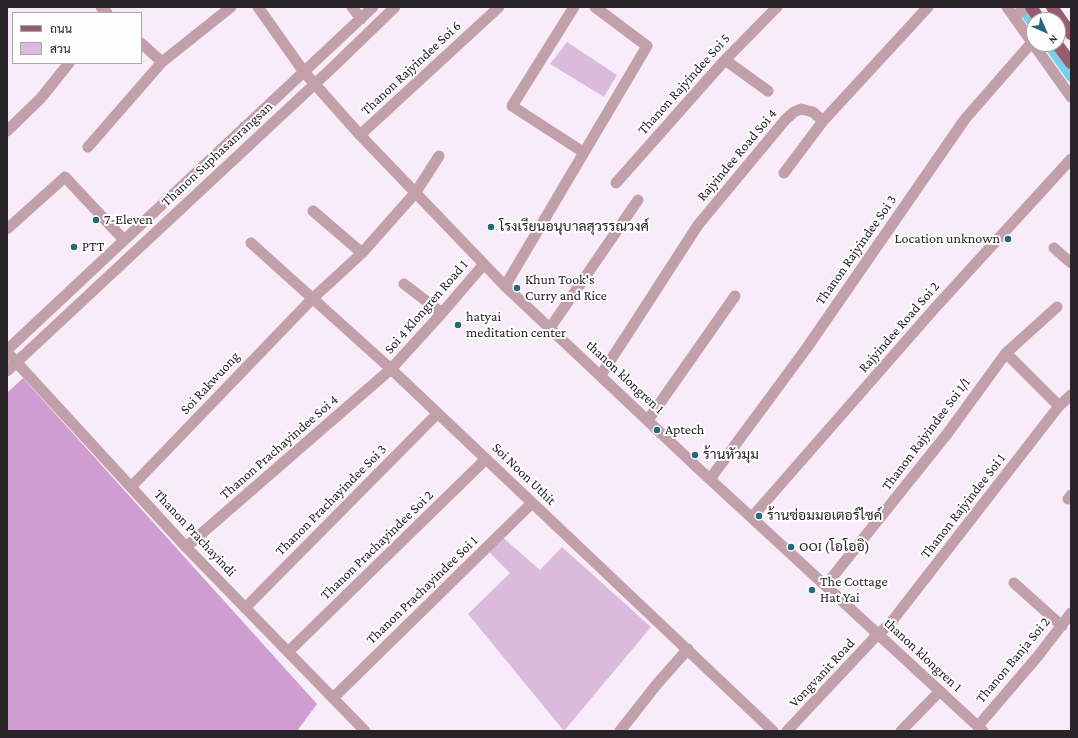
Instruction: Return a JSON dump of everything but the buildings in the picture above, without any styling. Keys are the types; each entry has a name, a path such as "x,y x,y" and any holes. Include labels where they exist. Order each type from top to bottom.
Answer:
{"main road":[{"path":"1052,7 1071,34"},
{"path":"1063,52 1071,63"}],"street":[{"path":"88,148 162,62 231,7"},
{"name":"thanon klongren 1","path":"258,7 304,72 360,135 505,286 710,479 980,728"},
{"path":"352,7 361,19"},
{"name":"Thanon Suphasanrangsan","path":"7,351 373,7"},
{"name":"Thanon Suphasanrangsan","path":"7,371 395,7"},
{"name":"Thanon Rajyindee Soi 6","path":"360,135 499,7"},
{"path":"574,7 512,106 583,152"},
{"path":"505,286 542,226 583,152 647,46 595,7"},
{"name":"Thanon Rajyindee Soi 5","path":"616,183 725,60 777,7"},
{"path":"784,173 823,121 928,7"},
{"path":"1007,7 1026,32"},
{"path":"1014,17 1026,7"},
{"path":"142,44 162,62"},
{"name":"Thanon Rajyindee Soi 3","path":"710,479 806,349 965,119 1026,49"},
{"path":"1040,52 1071,98"},
{"path":"725,60 768,91"},
{"path":"7,131 40,98 68,64"},
{"name":"Rajyindee Road Soi 4","path":"600,375 698,225 786,119 794,112 801,109 813,112 823,121"},
{"name":"Soi Rakwuong","path":"131,488 312,298 362,253 416,192 439,156"},
{"name":"Rajyindee Road Soi 2","path":"752,518 934,309 1071,158"},
{"path":"7,229 65,177 124,240"},
{"path":"550,328 638,200"},
{"path":"313,211 362,253"},
{"name":"Soi Noon Uthit","path":"251,243 391,369 773,731"},
{"path":"1054,248 1071,262"},
{"name":"Soi 4 Klongren Road 1","path":"391,369 484,264"},
{"path":"404,284 442,313"},
{"path":"648,420 735,296"},
{"name":"Thanon Rajyindee Soi 1/1","path":"826,585 947,434 1006,354 1057,307"},
{"name":"Thanon Prachayindi","path":"7,351 186,547 365,731"},
{"path":"1006,354 1059,406"},
{"name":"Thanon Prachayindee Soi 4","path":"186,547 391,369"},
{"name":"Thanon Rajyindee Soi 1","path":"878,634 889,625 1059,406 1071,395"},
{"name":"Thanon Prachayindee Soi 3","path":"245,608 437,414"},
{"name":"Thanon Prachayindee Soi 2","path":"288,652 486,459"},
{"name":"Thanon Prachayindee Soi 1","path":"333,698 532,503"},
{"path":"1014,583 1062,626"},
{"name":"Thanon Banja Soi 2","path":"980,728 1071,613"},
{"name":"Vongvanit Road","path":"787,731 878,634"},
{"path":"620,731 657,684 688,649"},
{"path":"901,731 940,691"}],"green space":[{"path":"567,42 617,75 604,97 550,64"},
{"path":"500,535 540,570 562,547 651,627 564,731 468,614 510,573 489,552"}],"shaded area":[{"path":"23,378 317,704 297,731 7,731 7,393"}],"waterway":[{"path":"1021,7 1026,14"},
{"path":"1054,52 1071,77"}],"place":[{"name":"7-Eleven","path":"96,220"},
{"name":"โรงเรียนอนุบาลสุวรรณวงศ์","path":"491,227"},
{"name":"Location unknown","path":"1008,239"},
{"name":"PTT","path":"74,247"},
{"name":"Khun Took's Curry and Rice","path":"517,288"},
{"name":"hatyai meditation center","path":"458,325"},
{"name":"Aptech","path":"657,430"},
{"name":"ร้านหัวมุม","path":"695,455"},
{"name":"ร้านซ่อมมอเตอร์ไซค์","path":"759,516"},
{"name":"OOI (โอโออิ)","path":"791,547"},
{"name":"The Cottage Hat Yai","path":"812,590"}]}
